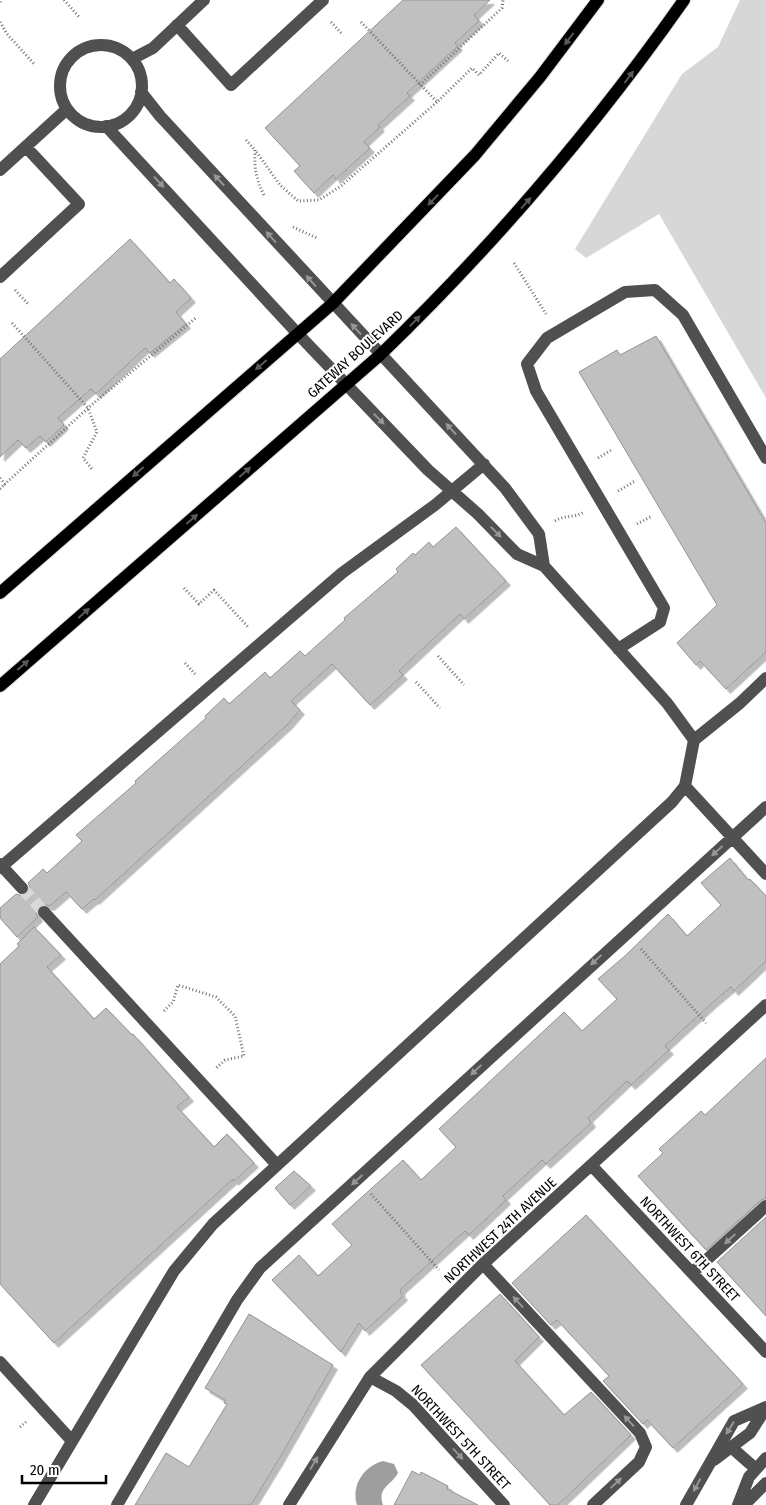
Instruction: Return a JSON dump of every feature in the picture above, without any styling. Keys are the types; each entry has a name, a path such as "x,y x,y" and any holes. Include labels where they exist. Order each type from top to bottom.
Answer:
{"main road":[{"path":"0,593 332,304 475,154 540,77 598,0"},
{"name":"GATEWAY BOULEVARD","path":"0,686 380,355 467,267 537,191 607,105 684,0"}],"street":[{"path":"132,59 153,48 204,0"},
{"path":"177,25 231,85 324,0"},
{"path":"104,45 119,49 132,59 138,69 141,92 137,104 130,115 119,122 106,126 84,124 67,109 60,91 61,77 66,64 76,53 89,46 104,45"},
{"path":"141,92 160,116 332,304 505,488 539,534 544,566"},
{"path":"0,170 67,109"},
{"path":"106,126 298,334 428,470 517,554 544,566 667,703 694,740"},
{"path":"0,277 79,204 26,147"},
{"path":"618,649 660,622 664,608 536,391 527,364 547,338 625,292 656,290 683,315 766,458"},
{"path":"22,888 1,866 342,574 453,492 484,464"},
{"path":"34,1505 185,1255 213,1224 672,802 685,786 694,740 740,703 766,678"},
{"path":"685,786 766,874"},
{"path":"117,1505 237,1300 260,1268 766,807"},
{"path":"44,912 277,1165"},
{"name":"NORTHWEST 24TH AVENUE","path":"289,1505 370,1377 483,1264 766,1005"},
{"name":"NORTHWEST 6TH STREET","path":"592,1166 766,1352"},
{"path":"692,1273 766,1206"},
{"path":"483,1264 640,1433 646,1447 639,1462 593,1505"},
{"path":"0,1362 72,1441"},
{"name":"NORTHWEST 5TH STREET","path":"370,1377 396,1391 413,1405 504,1505"},
{"path":"708,1464 750,1433 766,1407"},
{"path":"686,1505 734,1421 766,1407"},
{"path":"732,1447 756,1469"},
{"path":"738,1505 749,1477 766,1458"},
{"path":"744,1505 766,1483"}],"path":[{"path":"64,0 80,18"},
{"path":"420,85 502,8 502,0"},
{"path":"328,18 342,34"},
{"path":"0,22 7,34 35,65"},
{"path":"361,22 437,102"},
{"path":"246,140 280,185 298,202 319,200 341,186 437,102 472,68 479,75 499,53 508,61"},
{"path":"255,150 256,179 266,199"},
{"path":"290,225 317,238"},
{"path":"514,263 547,316"},
{"path":"13,288 28,304"},
{"path":"0,489 88,408 197,317"},
{"path":"12,323 88,408 97,432 83,458 92,469"},
{"path":"595,460 613,449"},
{"path":"0,478 5,484"},
{"path":"616,492 635,481"},
{"path":"552,523 563,516 576,516 586,510"},
{"path":"634,526 652,516"},
{"path":"184,588 199,604 214,590 251,630"},
{"path":"438,656 464,685"},
{"path":"184,663 198,678"},
{"path":"416,682 440,708"},
{"path":"639,947 706,1024"},
{"path":"161,1014 174,1002 178,985 216,997 235,1016 244,1056 225,1060 213,1071"},
{"path":"369,1192 439,1270"}],"shaded area":[{"path":"740,0 766,0 766,398 659,214 586,258 575,249 682,74 718,47"},
{"path":"383,1461 394,1464 398,1473 383,1490 383,1505 357,1505 356,1490 361,1477 370,1467"}],"building":[{"path":"403,0 490,0 474,15 479,21 455,43 458,46 407,93 410,96 378,125 380,127 364,142 370,148 336,179 333,175 314,193 294,171 300,166 265,128"},
{"path":"130,239 170,283 174,279 191,298 176,312 186,324 150,353 145,348 96,394 91,389 58,418 64,425 46,442 40,436 26,448 18,440 0,457 0,359"},
{"path":"656,336 766,523 766,652 726,689 700,661 696,665 677,643 717,605 579,372 617,350 620,355"},
{"path":"456,527 506,581 464,619 460,614 399,671 403,675 370,705 332,664 291,701 300,710 288,724 95,900 82,909 66,892 50,906 43,904 38,906 36,913 38,917 17,937 0,918 0,908 16,894 23,896 28,894 30,887 28,883 43,869 47,873 82,841 76,835 136,783 135,781 206,718 205,716 224,698 229,704 265,672 270,678 300,651 305,656 345,620 344,618 398,572 396,569 413,553 415,555 429,542 433,547"},
{"path":"730,858 748,880 750,879 766,896 766,961 734,991 731,987 665,1046 669,1050 631,1085 627,1081 588,1118 591,1123 546,1164 542,1160 503,1196 506,1200 469,1235 465,1231 401,1289 400,1292 403,1296 365,1331 359,1323 341,1352 272,1280 299,1255 318,1276 352,1245 332,1224 403,1160 421,1180 456,1147 439,1129 564,1012 582,1031 617,999 598,979 668,914 687,936 721,905 701,883"},
{"path":"34,927 61,955 47,967 94,1019 106,1008 133,1034 189,1097 177,1107 214,1147 227,1134 254,1163 234,1181 233,1179 54,1343 0,1284 0,964 19,946 17,944"},
{"path":"766,1058 766,1198 761,1200 706,1250 638,1176 663,1153 659,1149 701,1111 705,1115"},
{"path":"294,1171 311,1186 290,1205 275,1188"},
{"path":"586,1215 743,1384 673,1448 647,1420 643,1424 603,1381 609,1376 557,1320 551,1325 512,1283"},
{"path":"766,1217 766,1316 717,1262"},
{"path":"500,1294 539,1337 515,1361 564,1415 591,1392 631,1435 558,1505 550,1505 421,1365"},
{"path":"249,1314 333,1365 278,1461 251,1505 135,1505 166,1453 189,1467 227,1404 224,1403 225,1400 205,1388"},
{"path":"412,1471 420,1475 421,1472 448,1486 447,1489 478,1505 394,1505"}],"tunnel":[{"path":"22,888 44,912"}]}
